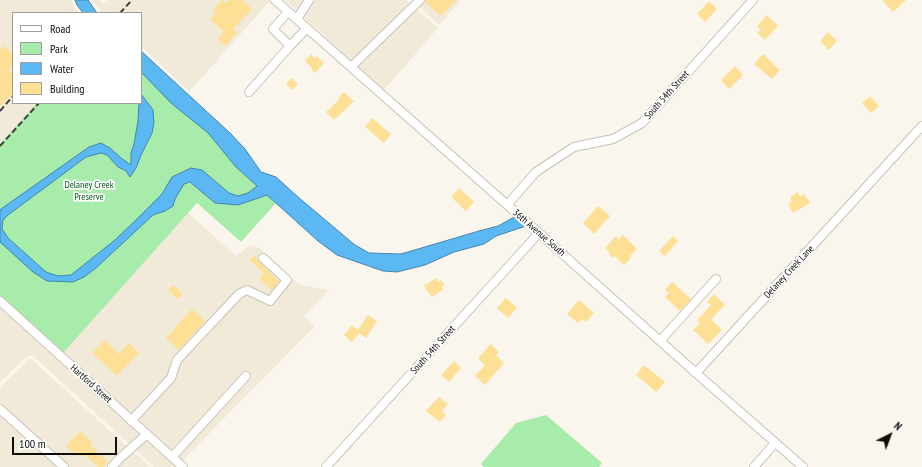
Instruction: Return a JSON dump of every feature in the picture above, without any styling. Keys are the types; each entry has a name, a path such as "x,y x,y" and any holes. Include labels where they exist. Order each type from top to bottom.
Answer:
{"street":[{"name":"36th Avenue South","path":"275,0 803,467"},
{"path":"296,19 309,0"},
{"path":"351,67 360,56 420,0"},
{"name":"South 54th Street","path":"507,205 536,172 574,147 613,139 642,123 753,0"},
{"path":"288,12 272,29 290,46"},
{"path":"249,92 307,28"},
{"name":"Delaney Creek Lane","path":"696,373 922,126"},
{"name":"South 54th Street","path":"326,467 539,233"},
{"path":"131,421 171,378 178,360 239,294 247,290 270,301 288,280 263,258"},
{"path":"660,342 716,279"},
{"name":"Hartford Street","path":"0,302 183,467"},
{"path":"172,457 246,376"},
{"path":"0,409 64,467"},
{"path":"112,467 119,458 147,434"},
{"path":"754,467 775,443"}],"shaded area":[{"path":"0,0 71,0 78,12 12,12 12,104 39,104 0,149"},
{"path":"92,0 100,0 103,3 108,0 270,1 189,92 142,47 142,12 101,12"},
{"path":"285,0 406,0 438,28 384,90"},
{"path":"412,0 461,0 439,25"},
{"path":"185,210 236,256 250,245 260,248 277,268 301,285 329,290 304,316 315,326 182,461 57,347"},
{"path":"0,307 176,467 154,467 32,355 28,356 0,382"},
{"path":"30,358 150,467 0,467 0,387"}],"green space":[{"name":"Delaney Creek Preserve","path":"142,65 284,194 241,242 197,203 63,353 0,295 0,144 36,104 142,104"},
{"path":"546,415 602,463 599,467 484,467 481,464 516,423"}],"water":[{"path":"75,0 88,0 96,12 82,12"},
{"path":"142,52 230,133 245,149 261,172 276,177 355,245 369,253 401,254 498,226 516,216 526,226 496,236 484,244 454,252 425,265 397,272 383,271 337,255 318,241 267,195 238,205 215,203 190,182 184,184 175,199 173,206 165,211 153,215 96,268 84,277 73,282 47,281 33,272 0,242 1,209 89,147 101,143 110,148 131,165 131,153 138,121 139,104 142,104 142,95 153,110 154,123 152,133 136,168 130,177 126,171 118,167 107,155 101,153 86,157 3,220 2,229 8,238 46,272 58,276 71,275 115,240 136,220 162,194 172,177 191,168 202,170 229,193 238,196 248,193 257,186 236,167 208,133 171,103 142,73"}],"building":[{"path":"222,0 227,3 229,0 242,0 252,9 233,29 237,33 225,46 218,39 224,32 210,19 216,13 213,10"},
{"path":"425,0 456,0 441,16 425,2"},
{"path":"882,0 906,0 893,12"},
{"path":"709,1 717,9 705,22 697,14"},
{"path":"767,15 778,26 765,40 757,33 761,30 757,26"},
{"path":"828,32 837,41 829,50 820,41"},
{"path":"4,46 12,53 12,67 9,71 12,74 12,94 0,107 0,50"},
{"path":"311,54 314,58 317,56 324,63 315,73 305,61"},
{"path":"763,54 780,70 772,79 754,64"},
{"path":"735,66 743,75 729,89 721,80"},
{"path":"291,78 298,84 293,90 286,84"},
{"path":"344,92 354,101 334,120 326,112 339,100 338,98"},
{"path":"870,96 879,106 871,113 862,103"},
{"path":"372,118 391,134 384,143 365,127"},
{"path":"459,188 474,202 466,211 451,197"},
{"path":"798,192 800,197 804,194 810,203 793,213 788,204 792,202 790,197"},
{"path":"598,206 610,216 594,234 583,223"},
{"path":"623,235 637,249 624,265 615,256 613,258 605,248 616,236 619,240"},
{"path":"673,236 678,241 665,256 659,251"},
{"path":"254,255 259,262 279,281 272,290 259,279 264,273 250,260"},
{"path":"436,278 438,282 441,280 445,285 442,287 443,290 432,297 424,286"},
{"path":"672,282 691,299 680,311 665,297 669,293 665,290"},
{"path":"173,285 183,294 178,299 168,290"},
{"path":"714,294 725,305 711,319 722,330 708,344 693,330 700,323 697,320 711,305 707,302"},
{"path":"506,298 517,308 508,318 497,308"},
{"path":"579,300 594,313 586,322 582,319 578,323 567,314"},
{"path":"192,309 205,321 179,350 166,338"},
{"path":"368,315 377,321 366,338 359,333 352,342 344,335 352,325 358,330"},
{"path":"105,340 119,354 129,343 139,353 117,376 92,353"},
{"path":"491,344 499,352 496,355 504,363 485,385 475,376 485,365 478,358"},
{"path":"454,361 461,368 449,382 441,375"},
{"path":"644,365 665,382 656,392 636,375"},
{"path":"439,397 448,404 442,411 446,415 440,422 426,411"},
{"path":"80,431 92,442 90,444 108,462 103,467 98,467 82,452 78,457 66,446"}],"railway":[{"path":"121,12 132,0"},
{"path":"0,111 12,97"},
{"path":"0,146 38,104"}]}
